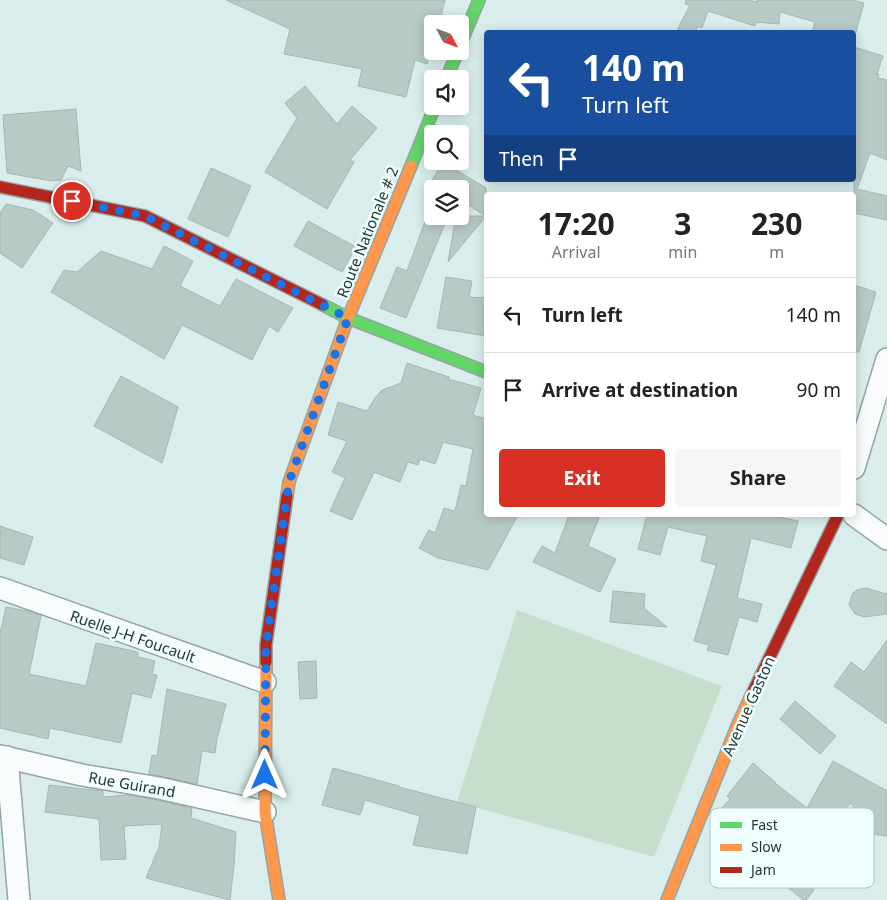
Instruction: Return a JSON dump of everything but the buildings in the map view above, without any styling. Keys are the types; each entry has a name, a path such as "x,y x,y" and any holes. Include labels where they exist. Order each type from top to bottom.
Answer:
{"street":[{"path":"469,24 479,0"},
{"name":"Route Nationale # 2","path":"279,900 265,812 266,645 289,482 348,318 431,115"},
{"path":"0,187 145,216 348,318 484,371"},
{"path":"856,461 887,359"},
{"path":"856,516 887,539"},
{"name":"Avenue Gaston","path":"667,900 738,724 837,517"},
{"name":"Ruelle J-H Foucault","path":"0,588 266,682"},
{"path":"4,757 19,900"},
{"name":"Rue Guirand","path":"4,757 82,775 158,788 265,812"}],"green space":[{"path":"517,610 722,686 654,857 457,802"}],"traffic: fast":[{"path":"469,24 479,0"},
{"path":"450,70 454,60"},
{"path":"411,166 431,115"},
{"path":"323,305 348,318 484,371"}],"traffic: slow":[{"path":"287,496 289,482 348,318 411,166"},
{"path":"266,662 265,812 279,900"},
{"path":"667,900 750,698"}],"traffic: jam":[{"path":"0,187 145,216 323,305"},
{"path":"266,662 266,645 287,496"},
{"path":"750,698 837,517"}],"route":[{"path":"72,201 145,216 348,318 289,482 266,645 265,775"}]}
